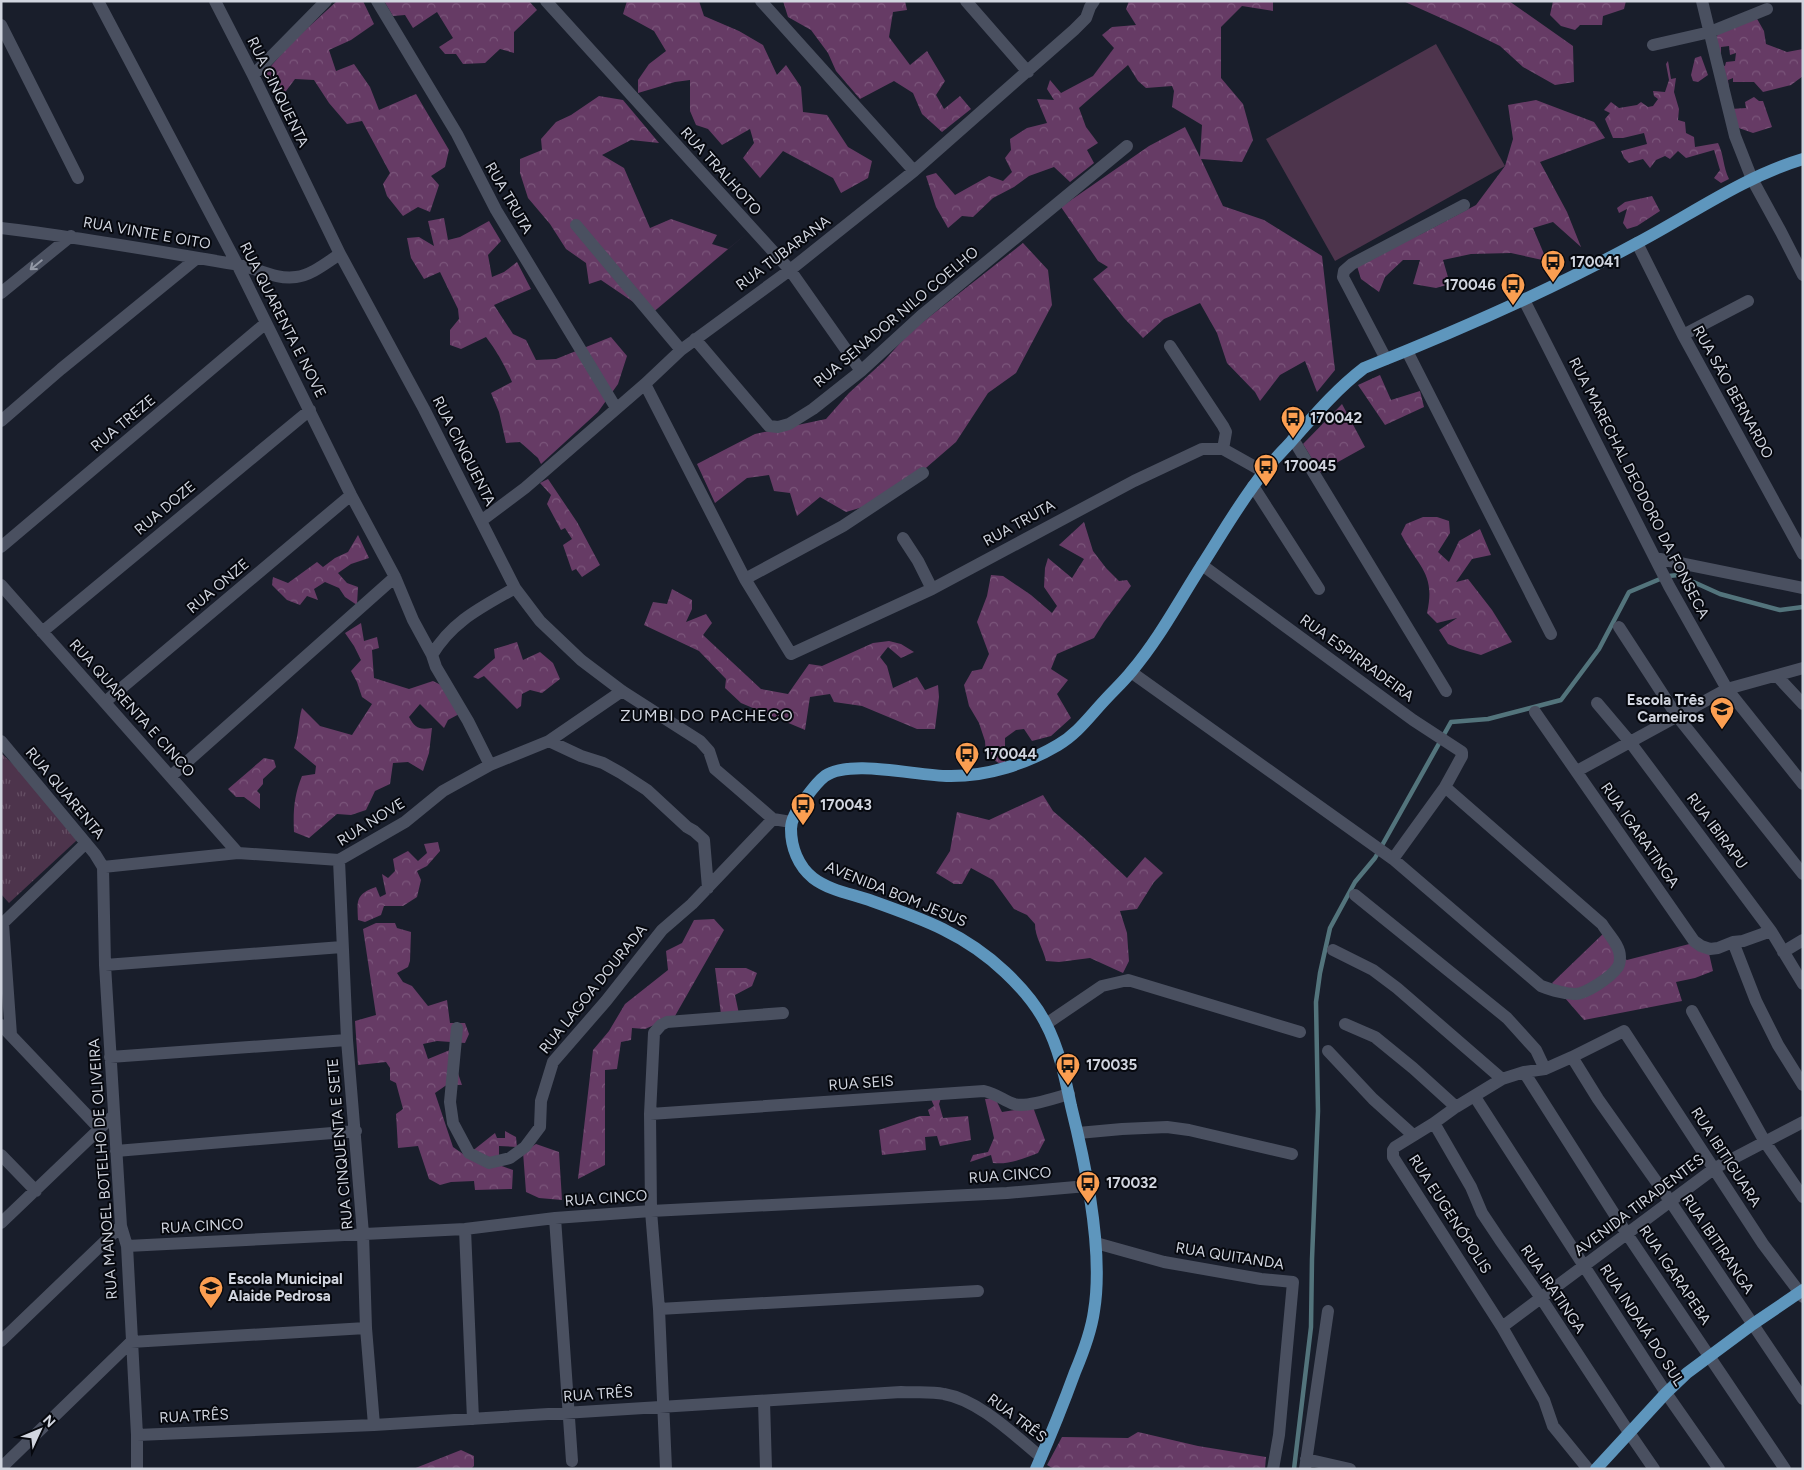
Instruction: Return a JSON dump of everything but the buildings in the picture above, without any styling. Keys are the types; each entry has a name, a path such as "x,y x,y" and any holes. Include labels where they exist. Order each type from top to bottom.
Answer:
{"main road":[{"path":"791,822 807,796 828,774 847,769 892,770 951,776 980,774 1002,769 1038,756 1062,742 1080,729 1131,672 1155,640 1202,564 1264,472 1326,402 1364,368 1524,300 1637,243 1752,179 1803,158"},
{"name":"AVENIDA BOM JESUS","path":"791,822 792,842 797,856 804,870 815,880 826,886 866,898 943,928 970,943 1006,973 1033,1002 1046,1024 1057,1049 1078,1134 1087,1186 1096,1243 1097,1285 1094,1313 1087,1342 1038,1463"},
{"path":"1596,1469 1666,1393 1687,1374 1753,1324 1802,1293"}],"street":[{"name":"RUA QUARENTA E NOVE","path":"98,1 237,264 395,577 436,667 468,721 490,765"},
{"name":"RUA CINQUENTA","path":"214,1 253,75 340,254 424,409 515,588 527,606 581,660 622,690 700,741 709,751 715,769 773,819"},
{"path":"253,75 326,1"},
{"name":"RUA TRUTA","path":"377,1 457,134 496,210 616,408"},
{"name":"RUA TRALHOTO","path":"546,1 790,270 861,371"},
{"path":"760,1 914,171"},
{"path":"966,1 1028,72"},
{"name":"RUA TUBARANA","path":"481,521 525,488 645,384 680,350 790,270 914,171 1028,72 1082,22 1094,1"},
{"path":"1702,1 1735,136 1752,179 1803,275"},
{"path":"1653,44 1710,32 1766,9"},
{"path":"1,25 78,178"},
{"name":"RUA SENADOR NILO COELHO","path":"695,339 769,426 778,427 789,424 800,418 861,371 921,316 1126,146"},
{"path":"1386,359 1343,277 1344,271 1352,264 1464,205"},
{"path":"576,225 680,350"},
{"name":"RUA VINTE E OITO","path":"1,228 71,236 237,264 274,276 297,277 310,274 340,254"},
{"path":"1,293 71,236"},
{"name":"RUA SÃO BERNARDO","path":"1637,243 1683,335 1803,554"},
{"path":"1,422 61,369 197,258"},
{"name":"RUA MARECHAL DEODORO DA FONSECA","path":"1524,300 1669,586 1727,689 1803,784"},
{"path":"1683,335 1748,301"},
{"name":"RUA TREZE","path":"1,547 266,323"},
{"path":"1170,346 1223,426 1226,432 1223,449 1264,472"},
{"path":"1407,351 1551,634"},
{"path":"645,384 745,579 842,526 923,474"},
{"name":"RUA DOZE","path":"42,632 310,410"},
{"path":"1293,439 1446,691"},
{"name":"RUA TRUTA","path":"745,579 790,654 932,589 1134,480 1202,449 1223,449"},
{"path":"1253,486 1319,589"},
{"name":"RUA ONZE","path":"105,702 352,495"},
{"path":"903,538 918,561 932,589"},
{"path":"1655,558 1803,588"},
{"name":"RUA ESPIRRADEIRA","path":"1202,564 1413,720 1461,750 1463,754 1445,787"},
{"path":"171,776 395,577"},
{"name":"RUA QUARENTA E CINCO","path":"1,585 238,853"},
{"path":"432,655 439,643 469,614 515,588"},
{"path":"1619,627 1677,716 1803,874"},
{"path":"1576,772 1727,689 1803,668"},
{"path":"1131,672 1389,856 1541,986 1561,992 1577,994 1592,987 1619,967 1620,956 1616,944 1602,924 1445,787 1389,856"},
{"path":"1777,676 1803,704"},
{"name":"RUA NOVE","path":"103,867 238,853 339,860 405,822 443,791 490,765 549,741 622,690"},
{"name":"RUA IBIRAPU","path":"1597,703 1630,742 1770,931 1803,984"},
{"name":"RUA IGARATINGA","path":"1535,712 1694,941 1710,949 1742,941 1770,931"},
{"name":"RUA QUARENTA","path":"1,741 86,843 103,867"},
{"path":"549,741 581,756 603,763 621,773 647,790 687,827 700,836 704,840 708,888"},
{"path":"773,819 791,822"},
{"name":"RUA LAGOA DOURADA","path":"457,1028 450,1102 453,1123 469,1153 489,1163 510,1158 525,1147 540,1127 541,1100 553,1062 606,1001 662,930 708,888 773,819"},
{"path":"11,1035 2,924 86,843"},
{"name":"RUA CINQUENTA E SETE","path":"339,860 342,947 363,1234 366,1328 374,1425"},
{"name":"RUA MANOEL BOTELHO DE OLIVEIRA","path":"103,867 105,965 110,1057 121,1226 127,1246 137,1435 137,1469"},
{"path":"1356,896 1507,1018 1536,1050 1545,1069"},
{"path":"1783,952 1803,940"},
{"path":"1734,942 1756,1001 1778,1045 1803,1086"},
{"path":"105,965 342,947"},
{"path":"1332,950 1373,970 1398,988 1502,1079"},
{"path":"1046,1024 1102,986 1128,980 1300,1032"},
{"path":"1692,1011 1765,1142 1803,1197"},
{"path":"666,1469 659,1309 651,1211 650,1114 654,1033 661,1025 667,1022 783,1013"},
{"path":"1345,1024 1375,1037 1456,1107"},
{"path":"1,1025 99,1128"},
{"name":"RUA EUGENÓPOLIS","path":"1588,1469 1553,1426 1544,1400 1502,1327 1393,1157 1393,1150 1413,1135 1502,1079 1524,1072 1545,1069 1572,1058 1622,1031 1625,1032"},
{"name":"RUA IBITIGUARA","path":"1625,1032 1763,1244 1802,1293"},
{"path":"110,1057 348,1040"},
{"path":"1328,1050 1373,1099 1413,1135"},
{"name":"RUA IBITIRANGA","path":"1572,1058 1803,1399"},
{"name":"RUA IGARAPEBA","path":"1524,1072 1627,1234 1785,1469"},
{"name":"RUA SEIS","path":"650,1114 984,1091 996,1094 1015,1104 1024,1105 1069,1094"},
{"name":"RUA INDAIÁ DO SUL","path":"1475,1097 1666,1393 1719,1469"},
{"path":"1,1223 114,1115"},
{"name":"AVENIDA TIRADENTES","path":"1502,1327 1715,1168 1803,1122"},
{"name":"RUA IRATINGA","path":"1434,1123 1464,1174 1482,1213 1541,1298 1654,1469"},
{"path":"1078,1134 1122,1129 1167,1127 1189,1130 1292,1154"},
{"path":"116,1151 356,1132"},
{"path":"1,1154 36,1191"},
{"name":"RUA CINCO","path":"127,1246 465,1229 555,1218 651,1211 1007,1193 1087,1186"},
{"path":"555,1218 572,1461"},
{"path":"1,1341 121,1226"},
{"path":"465,1229 473,1419"},
{"name":"RUA QUITANDA","path":"1096,1243 1164,1262 1261,1279 1293,1282 1279,1435 1273,1469"},
{"path":"659,1309 978,1291"},
{"path":"1328,1311 1305,1464 1350,1469"},
{"path":"1,1468 131,1342 366,1328"},
{"name":"RUA TRÊS","path":"137,1435 374,1425 901,1392 944,1394 971,1404 997,1421 1038,1463"},
{"path":"764,1401 766,1469"}],"green space":[{"path":"337,1 363,1 374,24 351,40 329,50 336,71 354,64 370,87 379,110 416,94 449,150 445,167 431,176 439,185 430,212 418,207 403,216 387,196 383,184 390,173 362,121 347,124 329,103 314,80 295,79 283,95 265,73 290,44"},
{"path":"384,1 529,1 537,10 514,32 514,53 500,49 485,63 463,64 456,54 445,54 439,47 453,38 437,12 413,28 405,15 393,16"},
{"path":"627,1 699,1 704,16 739,31 763,45 777,75 786,65 801,87 803,112 827,115 848,147 872,161 868,178 841,193 833,178 783,151 760,178 743,158 754,143 750,129 722,145 708,129 696,125 690,111 690,80 675,82 638,93 638,80 649,64 666,51 654,31 623,14"},
{"path":"783,1 905,1 907,10 893,12 889,37 910,65 927,51 945,81 936,95 944,109 960,96 971,109 942,132 922,114 913,93 894,81 860,99 836,71 828,53 811,30 788,17"},
{"path":"1129,1 1273,1 1273,11 1242,6 1221,27 1221,78 1243,104 1253,140 1242,162 1201,159 1223,206 1264,220 1322,256 1335,370 1317,392 1305,361 1280,375 1260,401 1255,392 1227,363 1217,333 1200,303 1164,319 1143,338 1124,318 1093,279 1108,267 1098,261 1061,207 1149,146 1185,127 1200,157 1202,125 1172,107 1174,91 1172,86 1146,88 1138,81 1128,65 1079,108 1086,127 1098,143 1087,150 1094,163 1070,182 1054,167 1029,176 1014,187 993,198 973,217 962,216 948,228 936,207 926,176 936,173 955,195 989,176 1003,181 1012,172 1005,158 1011,150 1010,139 1027,128 1047,123 1037,99 1054,100 1047,89 1050,80 1061,93 1093,76 1114,48 1102,35 1112,27 1136,25 1126,9"},
{"path":"1403,1 1509,1 1573,46 1574,82 1555,85 1523,67 1500,46"},
{"path":"1553,1 1626,1 1624,9 1603,16 1602,25 1580,25 1575,30 1561,26 1550,15"},
{"path":"1740,15 1756,17 1764,31 1766,44 1787,52 1803,49 1803,76 1791,85 1763,92 1754,82 1733,82 1733,78 1728,80 1729,90 1718,63 1725,66 1726,62 1735,61 1736,53 1730,55 1729,46 1721,47 1721,59 1711,41"},
{"path":"1436,44 1505,166 1335,261 1266,139"},
{"path":"1701,56 1708,75 1698,82 1693,81 1691,75 1695,58"},
{"path":"1668,61 1671,79 1676,78 1674,92 1679,109 1678,120 1685,122 1686,133 1694,137 1695,147 1718,143 1729,179 1721,183 1714,178 1720,170 1714,150 1686,158 1678,151 1670,159 1665,156 1656,160 1650,168 1643,159 1629,163 1621,151 1647,144 1644,133 1623,138 1613,138 1605,119 1610,113 1604,110 1611,102 1619,108 1637,105 1641,102 1648,107 1653,106 1658,99 1654,96 1653,91 1665,92 1669,80 1666,64"},
{"path":"599,96 623,100 659,143 631,140 602,155 624,168 650,228 671,219 717,235 712,244 728,249 746,234 651,314 601,280 589,284 586,263 566,249 550,224 528,198 520,173 520,159 542,150 541,139 556,122 571,115"},
{"path":"1754,97 1759,101 1763,101 1772,127 1753,133 1736,127 1731,109 1746,108 1745,102"},
{"path":"1536,100 1594,122 1605,138 1540,162 1567,212 1581,247 1553,222 1533,228 1547,261 1511,253 1471,254 1443,260 1450,284 1436,288 1413,284 1420,260 1403,260 1385,277 1379,292 1361,279 1356,263 1421,234 1476,205 1505,166 1513,139 1508,105"},
{"path":"1652,196 1660,211 1637,226 1627,229 1623,223 1627,209 1619,213 1617,208 1625,202"},
{"path":"444,218 448,240 460,237 489,221 501,241 488,255 492,277 504,272 517,262 531,289 494,305 513,334 526,340 536,360 556,359 611,337 627,356 618,384 598,412 541,464 538,458 520,442 506,443 499,412 491,393 512,382 504,364 486,337 461,349 450,345 450,330 459,319 458,309 440,272 424,279 411,258 407,238 419,237 434,246 428,221"},
{"path":"1023,243 1048,270 1052,305 1016,373 988,393 956,442 890,499 846,512 820,497 797,516 790,493 774,491 769,475 747,478 715,503 697,464 755,434 826,419 849,393 884,361 910,332"},
{"path":"1380,375 1391,400 1420,391 1424,407 1385,425 1358,385"},
{"path":"1342,404 1365,447 1320,472 1303,444"},
{"path":"548,479 577,522 600,565 582,577 576,569 572,571 563,545 572,539 565,528 561,530 547,504 551,495 540,483"},
{"path":"1423,517 1437,517 1449,521 1450,533 1438,552 1449,562 1459,541 1480,529 1491,555 1472,559 1456,582 1468,579 1492,610 1512,642 1481,655 1448,644 1439,630 1457,618 1437,623 1427,613 1429,588 1427,579 1401,534 1406,524"},
{"path":"1084,522 1093,551 1119,581 1127,580 1131,586 1094,638 1057,654 1051,669 1068,680 1057,694 1071,718 1051,736 1032,741 1024,729 1016,730 1005,738 1005,767 986,755 985,741 979,723 969,706 964,685 972,671 982,669 989,654 977,622 987,596 991,575 1003,576 1031,595 1052,613 1057,606 1044,587 1045,568 1048,558 1072,578 1084,559 1059,545"},
{"path":"358,535 369,558 351,564 338,573 347,583 358,587 357,605 345,597 339,588 325,582 314,589 318,600 307,596 300,605 287,600 272,585 273,577 288,583 317,562 323,567 335,558 348,552"},
{"path":"672,589 692,600 692,609 686,622 706,614 712,623 703,635 761,689 788,694 809,664 822,666 873,643 889,641 901,644 914,652 901,658 888,647 880,657 887,666 893,688 917,677 925,690 938,685 939,697 935,729 917,729 862,706 834,702 830,694 810,697 805,730 741,703 725,688 726,679 699,651 644,625 653,602 667,604"},
{"path":"361,623 364,641 377,637 379,648 372,650 374,678 409,689 433,681 457,693 461,713 448,720 444,728 420,704 409,717 413,724 418,727 424,729 432,728 429,753 423,771 408,762 393,763 390,784 375,791 366,810 351,815 337,814 309,838 294,832 295,804 299,783 302,776 315,774 316,766 294,748 302,708 320,726 352,735 372,704 362,697 351,671 361,660 345,633"},
{"path":"517,642 523,660 540,652 553,663 560,679 542,693 530,690 522,694 521,706 517,709 484,676 478,679 473,677 495,658 494,649"},
{"path":"1,753 28,778 77,837 76,841 9,903 1,894"},
{"path":"264,758 274,760 276,767 263,779 263,784 257,791 260,794 260,809 244,797 236,797 228,789"},
{"path":"1043,795 1053,811 1127,878 1145,857 1163,873 1154,882 1137,909 1120,911 1127,933 1129,961 1123,973 1090,958 1059,962 1046,961 1036,933 1035,924 1027,915 1014,909 993,880 971,868 962,884 954,884 936,873 950,851 957,812 989,820"},
{"path":"438,842 440,851 427,866 417,871 421,880 417,897 403,906 384,906 381,915 365,922 358,920 358,903 361,895 376,887 380,897 386,894 382,874 388,878 395,871 393,859 408,851 418,861 427,853 424,844"},
{"path":"714,919 724,930 675,1016 645,1029 632,1028 631,1040 621,1042 617,1069 605,1070 605,1165 578,1179 593,1050 609,1031 625,1004 668,970 666,951 682,943 694,920"},
{"path":"376,923 395,923 397,928 411,932 408,967 397,973 403,982 412,986 428,1006 447,1000 450,1023 465,1023 469,1034 465,1043 437,1041 423,1044 428,1059 450,1050 462,1085 448,1084 435,1093 453,1147 466,1156 495,1133 497,1138 505,1138 505,1131 516,1137 517,1147 499,1146 499,1165 513,1170 512,1189 475,1190 474,1181 451,1182 440,1185 429,1179 418,1146 398,1148 396,1114 403,1109 396,1083 390,1080 390,1068 386,1062 358,1065 355,1021 376,1015 363,929"},
{"path":"1606,931 1617,954 1627,960 1701,941 1708,949 1713,971 1695,978 1676,982 1682,1001 1584,1020 1552,983"},
{"path":"715,968 746,968 757,973 752,986 735,995 739,1014 721,1014"},
{"path":"930,1097 941,1098 939,1104 943,1118 968,1116 971,1140 940,1146 937,1136 925,1137 926,1150 882,1155 879,1130 920,1116 930,1116 928,1110 934,1106"},
{"path":"995,1098 1002,1112 1033,1107 1045,1140 1038,1153 1005,1163 993,1163 991,1155 970,1162 973,1155 988,1152 994,1138 985,1099"},
{"path":"536,1144 559,1152 562,1200 539,1198 526,1192 523,1152"},
{"path":"1138,1432 1198,1446 1266,1457 1265,1469 1054,1469 1047,1465 1062,1437 1128,1438"},
{"path":"461,1450 474,1456 474,1466 471,1469 413,1469"}],"waterway":[{"path":"1669,576 1678,575 1720,594 1780,610 1803,607"},
{"path":"1294,1469 1311,1327 1318,1111 1316,1002 1330,928 1355,882 1375,858 1451,722 1488,719 1561,700 1599,649 1629,592 1660,579"}],"place":[{"name":"170041","path":"1553,283"},
{"name":"170046","path":"1513,306"},
{"name":"170042","path":"1293,439"},
{"name":"170045","path":"1266,487"},
{"name":"Escola Três Carneiros","path":"1722,730"},
{"name":"170044","path":"967,775"},
{"name":"170043","path":"803,826"},
{"name":"170035","path":"1068,1086"},
{"name":"170032","path":"1088,1204"},
{"name":"Escola Municipal Alaide Pedrosa","path":"211,1309"}],"district":[{"name":"ZUMBI DO PACHECO","path":"707,715"}]}
